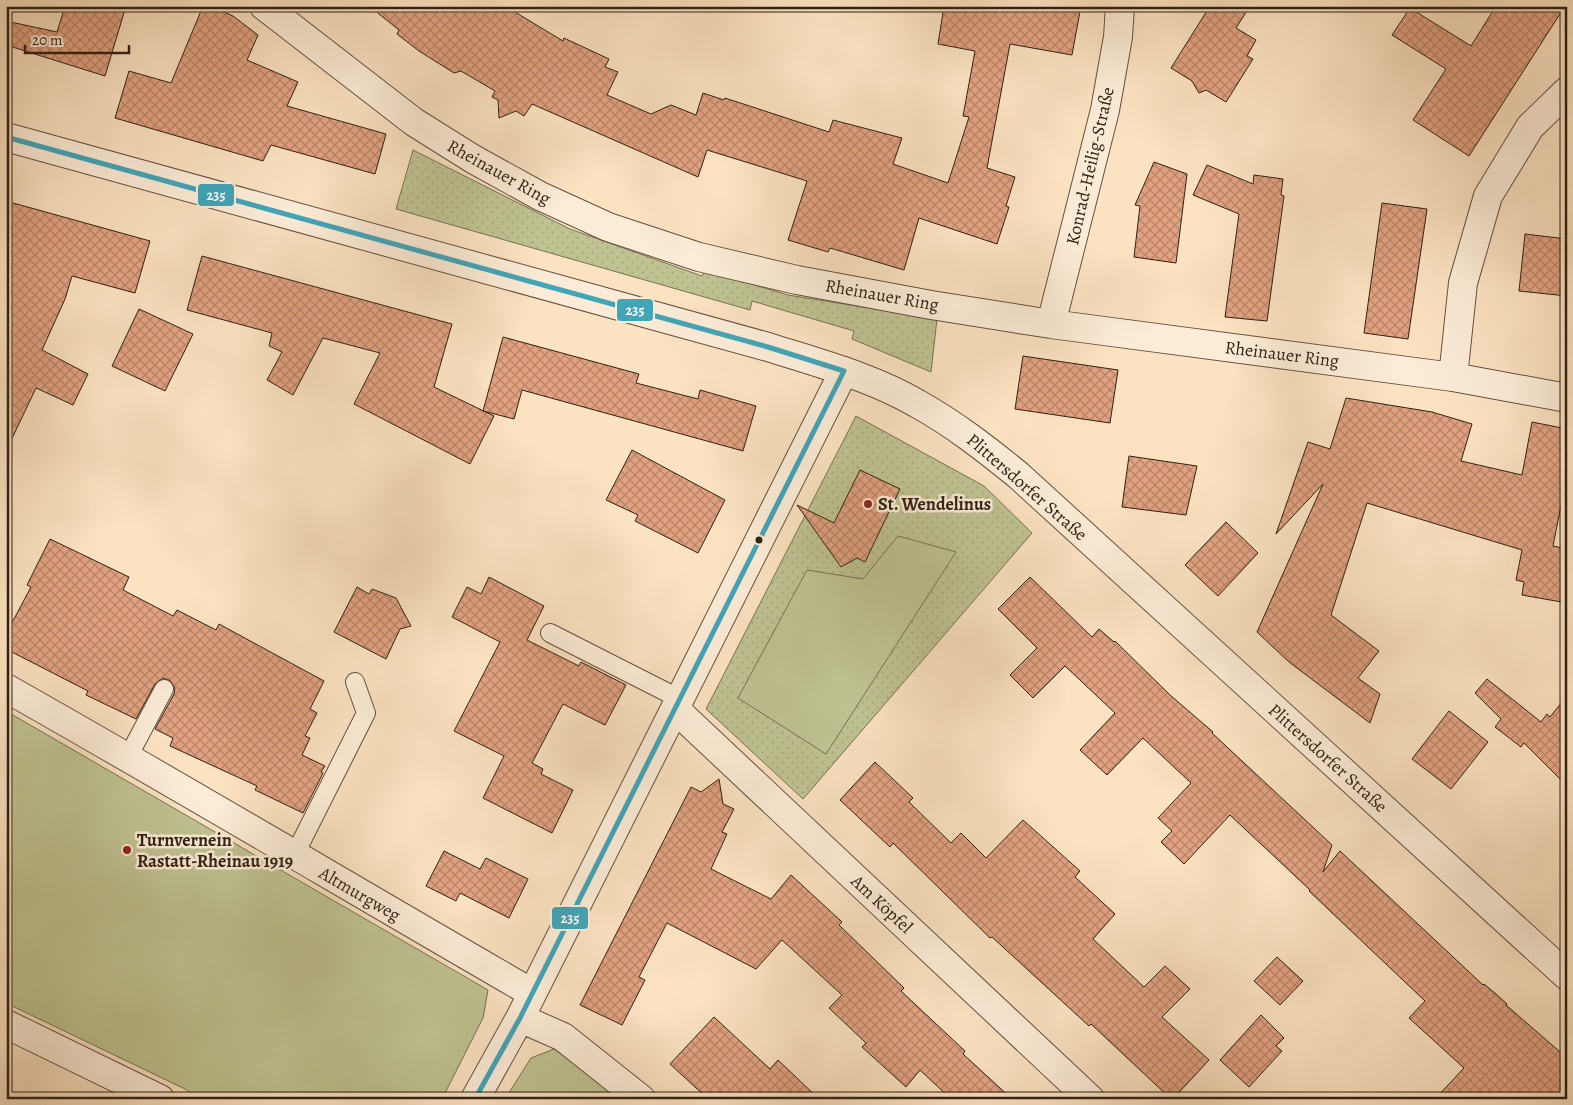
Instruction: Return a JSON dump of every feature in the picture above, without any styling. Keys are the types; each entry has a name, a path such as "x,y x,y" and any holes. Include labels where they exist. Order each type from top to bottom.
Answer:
{"street":[{"name":"Rheinauer Ring","path":"264,6 414,122 472,159 540,196 608,227 699,257 797,280 932,305 1051,324 1453,377 1567,398"},
{"name":"Konrad-Heilig-Straße","path":"1051,324 1105,110 1118,37 1120,6"},
{"path":"1453,377 1463,283 1488,196 1530,127 1567,91"},
{"name":"Plittersdorfer Straße","path":"6,137 768,347 844,371 917,403 961,430 1018,475 1567,976"},
{"path":"475,1099 520,1018 844,371"},
{"name":"Altmurgweg","path":"6,688 128,757 294,856 532,993"},
{"name":"Am Köpfel","path":"678,704 1090,1099"},
{"path":"520,1018 563,1037 641,1099"},
{"path":"6,1024 160,1099"}],"lane":[{"path":"550,633 678,704"},
{"path":"294,856 366,713 355,682"},
{"path":"128,757 164,689"}],"green space":[{"path":"413,150 570,229 702,276 705,270 788,295 937,319 931,372 852,339 854,331 752,301 750,310 396,209"},
{"path":"856,416 984,486 1032,533 803,799 706,709"},
{"path":"898,536 956,552 826,754 738,698 807,570 863,579"},
{"name":"Turnvernein Rastatt-Rheinau 1919","path":"6,711 488,990 483,1018 442,1099 200,1099 185,1089 6,1003"},
{"path":"554,1049 622,1099 505,1099 531,1058"}],"building":[{"path":"65,6 126,6 105,76 6,45 6,21 57,32"},
{"path":"203,6 210,6 233,16 258,35 247,60 298,82 287,106 386,134 375,174 271,145 263,161 115,118 129,71 171,83"},
{"path":"369,6 505,6 563,41 564,38 609,59 605,67 618,72 607,95 651,114 671,105 696,115 703,93 724,100 725,98 829,132 833,120 902,138 893,164 948,183 969,117 963,116 975,51 938,44 944,6 1081,6 1072,55 1010,44 987,168 1015,177 1006,206 1009,207 997,244 919,218 904,270 830,248 828,252 788,240 807,181 707,150 698,177 532,104 524,116 516,111 499,118 498,100 492,97 495,91 461,71 454,73 419,51 397,34 399,30"},
{"path":"1210,6 1250,6 1236,28 1256,40 1247,56 1253,59 1226,102 1206,90 1199,93 1192,81 1171,68"},
{"path":"1496,6 1565,6 1469,156 1413,120 1446,69 1392,35 1410,8 1471,46"},
{"path":"1154,162 1187,174 1176,263 1134,257 1140,206 1135,205"},
{"path":"1207,165 1253,184 1254,175 1283,179 1281,195 1284,196 1267,321 1225,317 1239,214 1193,195"},
{"path":"6,201 150,241 135,293 72,276 65,299 42,350 88,374 73,405 36,388 6,451"},
{"path":"1382,203 1427,209 1408,339 1364,333"},
{"path":"1525,234 1567,239 1567,296 1519,291"},
{"path":"202,256 452,324 434,387 494,416 470,464 354,404 380,353 323,338 293,395 267,380 282,352 269,346 272,333 187,310"},
{"path":"139,309 193,334 165,391 112,366"},
{"path":"503,337 639,374 636,383 698,399 700,390 756,406 743,451 522,390 514,419 483,411"},
{"path":"1023,356 1118,370 1110,423 1015,409"},
{"path":"1346,398 1432,412 1472,424 1461,461 1522,475 1532,422 1567,429 1567,475 1553,546 1567,549 1567,603 1522,595 1524,582 1516,580 1522,550 1367,503 1331,615 1379,651 1358,678 1380,694 1370,723 1289,662 1257,632 1323,484 1276,534 1308,442 1330,449"},
{"path":"632,450 725,500 698,553 635,521 638,515 606,500"},
{"path":"1129,456 1197,466 1186,515 1122,507"},
{"name":"St. Wendelinus","path":"860,470 900,489 865,562 857,558 841,567 797,505 834,523"},
{"path":"1226,522 1258,553 1218,596 1185,565"},
{"path":"50,539 129,577 123,590 173,616 177,610 216,630 219,624 324,681 310,709 317,713 305,736 310,738 302,755 325,766 303,813 255,790 257,786 170,746 173,738 155,729 174,694 175,688 169,680 163,678 155,684 136,719 86,695 88,691 6,649 6,634 31,587 27,585"},
{"path":"489,577 544,606 527,640 579,666 581,662 626,685 605,725 563,704 532,763 543,769 541,774 573,790 552,833 483,798 504,756 454,731 500,642 452,617 467,587 481,594"},
{"path":"1030,577 1092,637 1099,629 1115,641 1170,695 1213,732 1332,845 1323,872 1340,851 1483,985 1496,994 1567,1058 1567,1099 1435,1099 1464,1068 1409,1018 1425,1001 1310,890 1230,815 1184,864 1161,842 1172,831 1158,818 1191,783 1143,738 1107,775 1080,750 1115,713 1065,666 1033,698 1010,675 1037,648 998,609"},
{"path":"357,587 369,594 372,589 396,598 411,626 400,629 386,659 334,632"},
{"path":"1487,679 1541,722 1547,714 1550,717 1567,696 1567,786 1524,743 1521,747 1495,727 1501,719 1475,693"},
{"path":"1449,711 1488,742 1451,789 1412,759"},
{"path":"875,762 913,798 909,802 951,843 961,833 986,858 1023,820 1080,871 1075,877 1115,914 1093,939 1144,987 1165,966 1190,989 1162,1017 1209,1060 1173,1099 1091,1024 1089,1026 992,937 990,938 893,843 890,847 840,800"},
{"path":"719,779 723,804 734,809 722,832 727,834 711,869 771,899 791,875 842,922 839,925 904,988 901,991 965,1051 963,1054 1012,1099 951,1099 920,1070 906,1087 862,1047 866,1043 829,1008 842,995 782,940 756,969 667,923 639,977 645,980 622,1025 580,1005 691,787 701,792"},
{"path":"444,851 480,869 486,858 528,879 509,918 460,893 456,901 426,886"},
{"path":"1277,957 1303,981 1280,1005 1254,981"},
{"path":"1261,1015 1284,1038 1276,1046 1282,1051 1249,1087 1220,1060"},
{"path":"714,1017 770,1069 778,1060 819,1099 708,1099 670,1064"}],"transit line":[{"name":"235","path":"6,137 768,347 844,371"},
{"name":"235","path":"475,1099 520,1018 844,371"}],"place":[{"name":"St. Wendelinus","path":"868,504"},
{"name":"Turnvernein Rastatt-Rheinau 1919","path":"127,850"}]}
